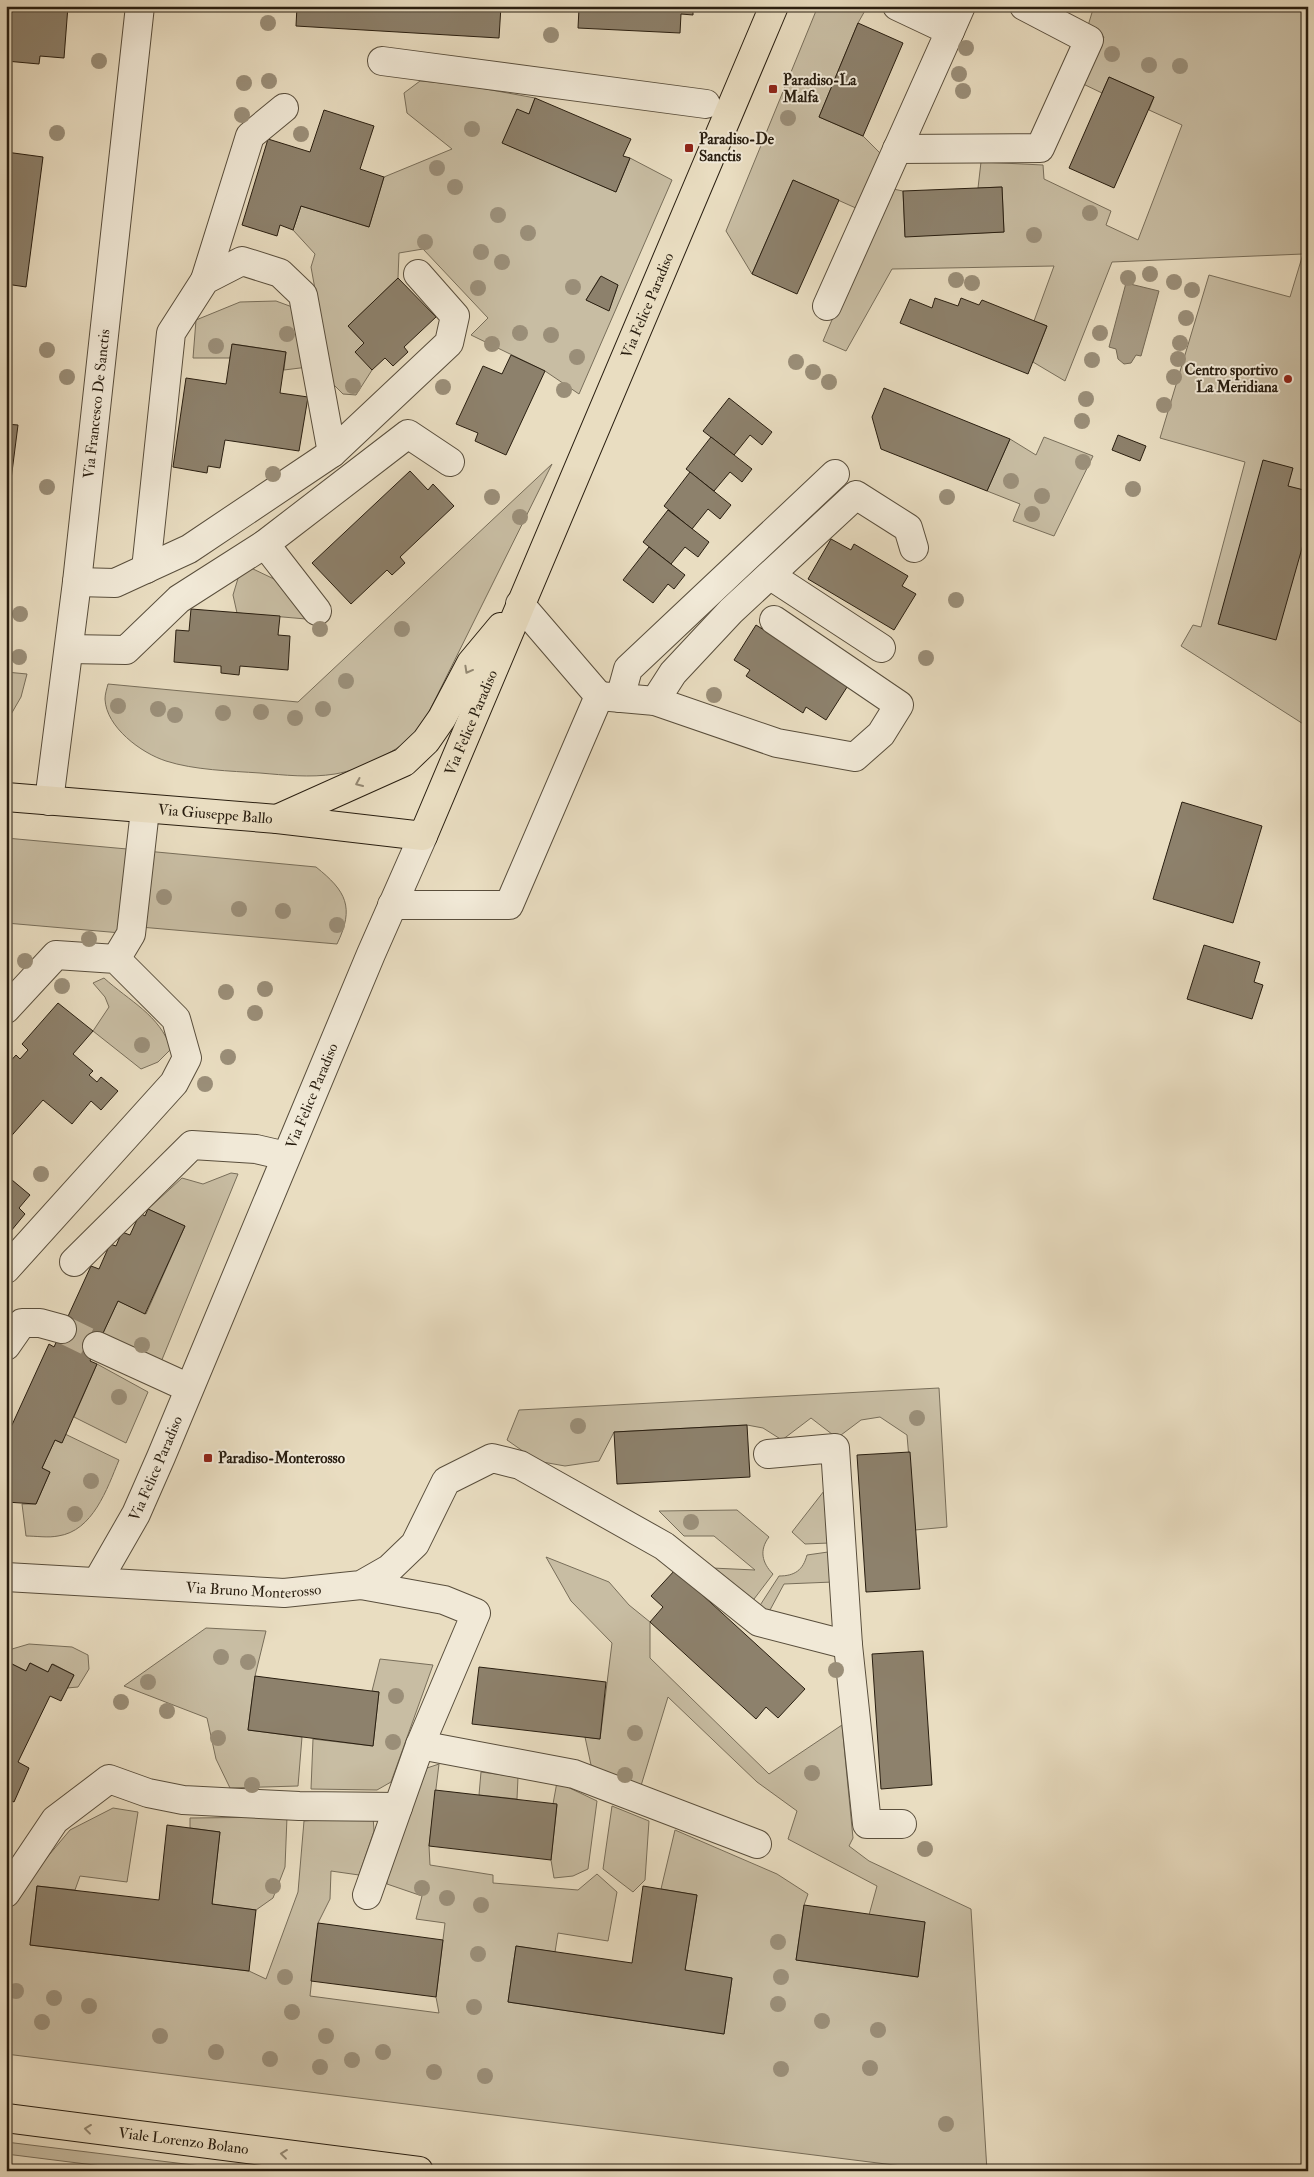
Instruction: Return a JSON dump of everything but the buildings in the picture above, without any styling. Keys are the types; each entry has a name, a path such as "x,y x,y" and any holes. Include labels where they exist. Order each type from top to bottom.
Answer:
{"main road":[{"name":"Via Felice Paradiso","path":"423,836 773,7"},
{"name":"Via Felice Paradiso","path":"277,819 404,762 426,742 442,718 471,663 520,604"},
{"name":"Via Giuseppe Ballo","path":"6,797 145,810 277,819 423,836"},
{"name":"Viale Lorenzo Bolano","path":"6,2118 419,2171"}],"street":[{"name":"Via Francesco De Sanctis","path":"49,801 77,582 140,6"},
{"path":"897,6 950,30"},
{"path":"827,306 961,6"},
{"path":"897,149 1040,148 1089,40 1024,6"},
{"path":"382,61 706,104"},
{"path":"146,569 171,332 205,280 250,136 284,108"},
{"path":"205,280 242,261 280,273 303,295 332,453"},
{"path":"77,582 115,583 189,549 332,453 449,343 454,316 418,274"},
{"path":"69,649 126,650 179,599 265,544 408,434 450,462"},
{"path":"392,905 510,905 609,697 628,669 835,474"},
{"path":"655,701 680,666 731,611 771,576 856,495 908,528 914,548"},
{"path":"265,544 317,611"},
{"path":"771,576 881,648"},
{"path":"520,604 609,697 655,701 777,743 855,757 881,734 899,705 774,620"},
{"path":"116,959 130,934 145,810"},
{"name":"Via Felice Paradiso","path":"96,1582 136,1514 392,905 423,836"},
{"path":"6,1009 56,956 116,959 176,1019 187,1058 174,1083 6,1269"},
{"path":"74,1262 192,1145 256,1149 286,1156"},
{"path":"6,1346 22,1323 40,1323 62,1329"},
{"path":"97,1346 189,1388"},
{"path":"768,1454 835,1448 848,1645 867,1824 902,1824"},
{"name":"Via Bruno Monterosso","path":"6,1577 284,1593 361,1585 390,1569 415,1544 446,1481 492,1458 520,1465 664,1546 759,1622 848,1645"},
{"path":"361,1585 444,1600 476,1612 420,1745 367,1895"},
{"path":"420,1745 574,1774 756,1844"},
{"path":"6,1893 55,1820 109,1779 148,1793 183,1800 299,1806 398,1806"}],"shaded area":[{"path":"818,6 867,7 858,23 819,117 863,136 882,155 858,209 793,180 752,274 726,231"},
{"path":"1094,6 1103,10 1106,6 1308,6 1308,727 1181,646 1193,625 1201,627 1245,462 1160,438 1209,275 1290,297 1303,254 1112,262 1065,381 1033,362 1047,326 1034,321 1054,266 892,269 846,351 823,341 888,188 903,191 905,236 1004,232 1002,187 978,188 981,162 1043,165 1044,179 1111,211 1106,225 1138,240 1182,125 1149,110 1154,97 1109,77 1102,93 1079,82 1104,37 1087,29"},
{"path":"420,81 464,85 535,98 529,114 517,110 503,143 616,192 630,158 672,180 579,394 545,371 471,335 488,318 423,249 399,253 398,278 348,326 364,343 372,370 356,395 343,394 332,383 311,267 315,254 293,230 301,206 369,227 384,177 452,149 407,113 404,93","holes":["600,277 618,285 609,310 586,300"]},
{"path":"1126,283 1159,291 1141,356 1136,355 1131,363 1124,364 1118,359 1116,349 1109,347"},
{"path":"276,301 295,308 308,367 284,370 286,352 233,344 230,358 193,358 196,320 240,302"},
{"path":"1044,437 1093,456 1054,536 1013,521 1020,504 987,491 1010,439 1036,455"},
{"path":"552,464 419,732 390,752 369,764 335,774 307,776 224,771 177,764 156,757 126,738 111,719 105,699 108,684 298,702"},
{"path":"251,568 274,579 306,619 237,613 233,595 239,575"},
{"path":"6,672 27,674 21,697 6,723"},
{"path":"6,838 127,849 121,933 6,923"},
{"path":"146,851 316,867 341,892 344,901 346,920 337,944 140,927"},
{"path":"104,978 143,1009 166,1037 171,1049 158,1062 141,1069 93,1031 109,1007 105,997 93,983"},
{"path":"231,1173 238,1174 161,1362 103,1333 118,1301 146,1314 185,1226 148,1209 182,1178 203,1184"},
{"path":"97,1364 148,1392 126,1443 74,1417"},
{"path":"939,1388 947,1527 915,1530 907,1435 880,1417 861,1420 837,1438 811,1418 782,1440 763,1428 747,1425 614,1432 599,1461 565,1466 537,1461 507,1440 519,1410"},
{"path":"65,1434 119,1460 104,1495 90,1517 81,1526 58,1536 26,1536 22,1504 36,1504 50,1472 42,1468 55,1440 61,1443"},
{"path":"824,1491 829,1543 805,1544 792,1532"},
{"path":"737,1510 769,1537 764,1547 763,1556 766,1565 773,1574 751,1603 712,1568 755,1570 714,1536 684,1536 659,1511"},
{"path":"828,1552 833,1582 784,1584 770,1610 757,1610 779,1576 790,1575 798,1571 807,1555"},
{"path":"546,1557 609,1582 629,1605 650,1622 650,1658 769,1774 842,1725 853,1838 849,1846 869,1861 971,1909 987,2171 942,2171 6,2054 6,1921 18,1892 70,1830 113,1808 138,1812 127,1882 80,1876 75,1890 37,1886 30,1945 249,1971 266,1979 298,1892 304,1821 373,1816 374,1831 359,1875 331,1871 330,1899 318,1923 310,1996 439,2013 436,1997 445,1923 416,1919 422,1896 387,1884 388,1871 427,1768 439,1764 429,1846 430,1865 493,1875 493,1883 578,1890 597,1874 617,1892 608,1941 558,1933 555,1952 516,1946 508,2002 724,2034 732,1978 685,1970 697,1895 661,1889 675,1830 777,1874 808,1894 804,1905 796,1960 918,1977 925,1922 869,1915 877,1886 788,1839 797,1811 757,1782 668,1697 640,1789 591,1765 585,1737 600,1739 612,1643 571,1601"},
{"path":"206,1628 266,1631 255,1676 248,1730 302,1737 298,1786 230,1788 216,1759 207,1718 124,1686"},
{"path":"29,1644 72,1647 88,1655 89,1669 78,1687 67,1688 74,1675 53,1664 48,1672 30,1663 26,1671 8,1662 12,1649"},
{"path":"380,1659 433,1665 391,1782 377,1790 311,1789 313,1739 373,1746 379,1692 372,1691"},
{"path":"481,1772 518,1777 517,1799 479,1795"},
{"path":"557,1782 597,1801 588,1869 573,1876 554,1878 551,1860 557,1805 553,1804"},
{"path":"612,1806 649,1821 645,1880 633,1892 603,1869"},
{"path":"287,1817 285,1867 273,1898 256,1910 212,1904 220,1832 190,1828 190,1818"},
{"path":"6,2142 242,2171 142,2171 6,2154"}],"tunnel":[{"path":"62,1329 97,1346"}],"place":[{"name":"Paradiso-La Malfa","path":"773,89"},
{"name":"Paradiso-De Sanctis","path":"689,148"},
{"name":"Centro sportivo La Meridiana","path":"1288,379"},
{"name":"Paradiso-Monterosso","path":"208,1458"}]}
